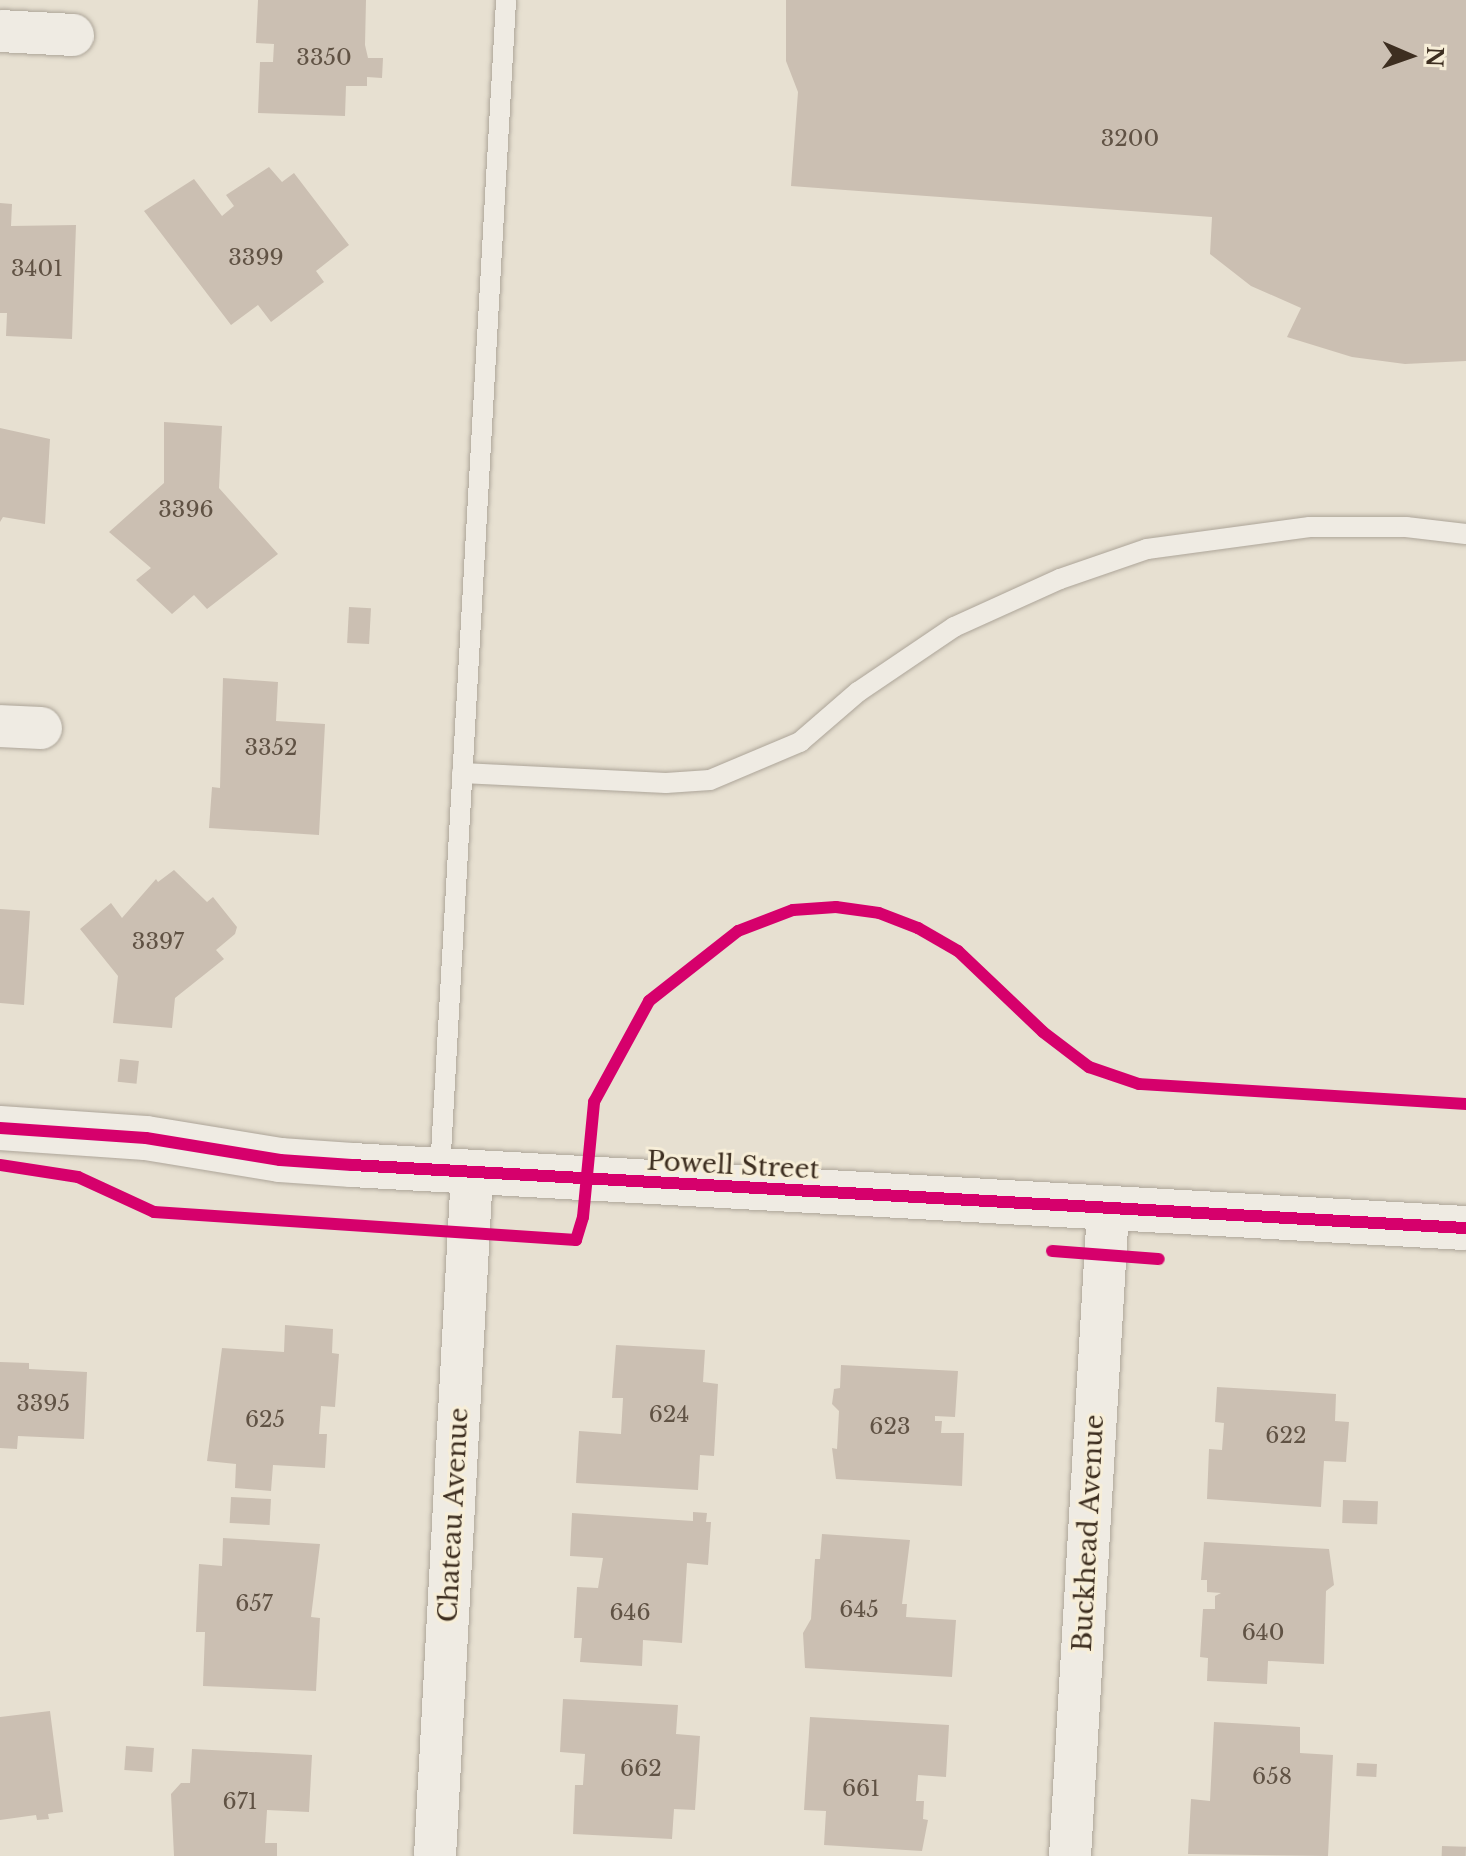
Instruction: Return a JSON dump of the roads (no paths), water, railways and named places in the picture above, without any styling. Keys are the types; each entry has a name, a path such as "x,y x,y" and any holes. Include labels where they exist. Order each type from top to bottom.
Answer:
{"street":[{"path":"0,31 73,35"},
{"path":"0,726 41,728"},
{"name":"Powell Street","path":"0,1128 146,1138 280,1160 1108,1210 1466,1228"},
{"name":"Chateau Avenue","path":"435,1856 456,1172"},
{"name":"Buckhead Avenue","path":"1070,1856 1108,1210"}],"lane":[{"path":"456,1172 462,773 506,0"},
{"path":"462,773 666,783 710,780 800,742 858,692 954,627 1060,579 1147,549 1310,527 1406,527 1466,534"}]}
